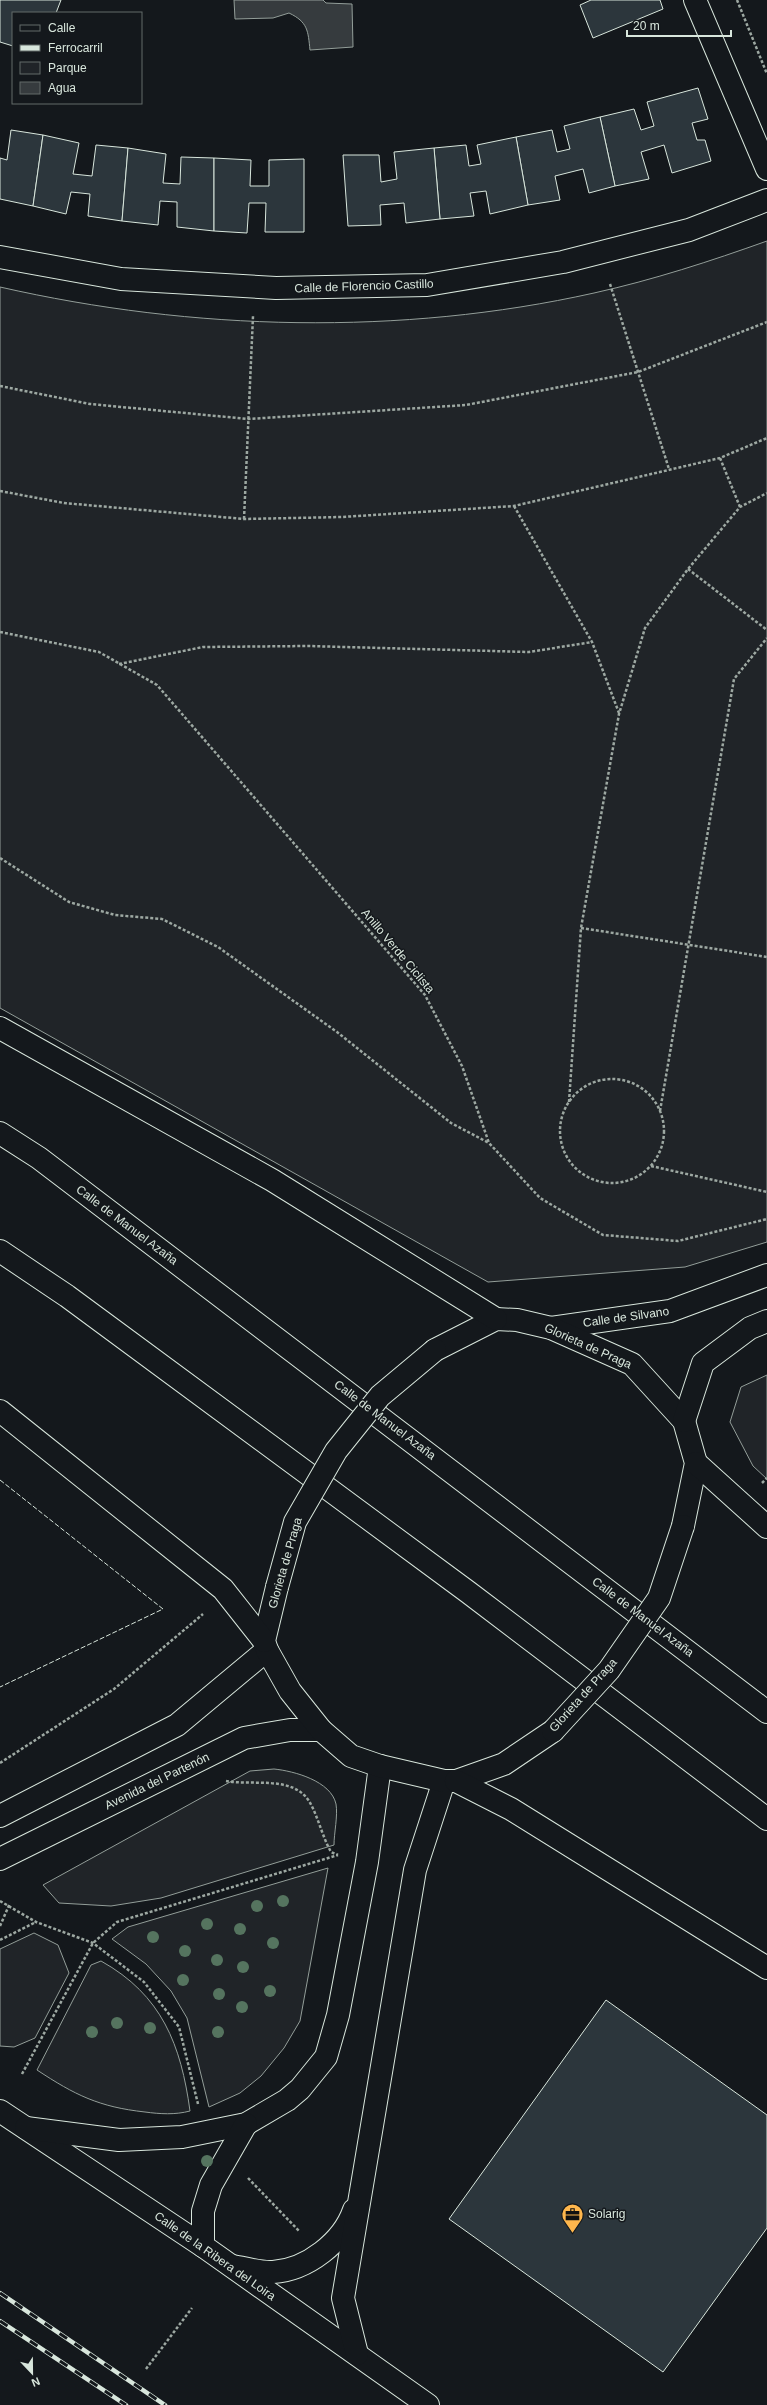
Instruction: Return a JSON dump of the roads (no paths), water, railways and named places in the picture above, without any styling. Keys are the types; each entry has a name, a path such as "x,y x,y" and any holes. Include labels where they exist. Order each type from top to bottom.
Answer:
{"main road":[{"path":"695,0 767,169"},
{"name":"Calle de Florencio Castillo","path":"0,257 121,279 276,288 427,285 563,262 689,230 767,200"},
{"path":"0,1028 272,1180 496,1319"},
{"name":"Calle de Manuel Azaña","path":"0,1133 39,1158 767,1712"},
{"path":"0,1251 67,1296 462,1587 767,1819"},
{"name":"Calle de Silvano","path":"551,1328 670,1311 767,1275"},
{"name":"Glorieta de Praga","path":"265,1645 277,1587 295,1522 336,1451 380,1396 435,1350 496,1319 517,1320 551,1328 632,1364 684,1421 696,1463 683,1526 658,1598 609,1670 553,1731 504,1764 450,1781"},
{"path":"684,1421 703,1362 750,1328 767,1321"},
{"path":"0,1411 223,1589 265,1645 290,1691 321,1730 351,1756 380,1766 450,1781 511,1809 767,1968"},
{"path":"696,1463 767,1527"},
{"path":"0,1816 177,1725 265,1645"},
{"name":"Avenida del Partenón","path":"0,1859 244,1738 290,1730 321,1730"},
{"path":"26,2128 119,2140 182,2137 246,2124 287,2100 300,2089 326,2057 338,2015 366,1870 380,1766"},
{"path":"357,2354 342,2298 415,1870 450,1781"},
{"name":"Calle de la Ribera del Loira","path":"0,2111 203,2246 428,2405"},
{"path":"203,2246 203,2210 211,2184 246,2124"},
{"path":"228,2265 272,2272 302,2265 326,2249 349,2223 361,2189"}],"water":[{"path":"234,0 323,0 326,3 352,4 353,47 310,50 309,37 306,28 295,16 289,13 273,18 235,19"}],"railway":[{"path":"0,2293 165,2405"},
{"path":"0,2321 126,2405"}],"place":[{"name":"Solarig","path":"573,2234"}]}
